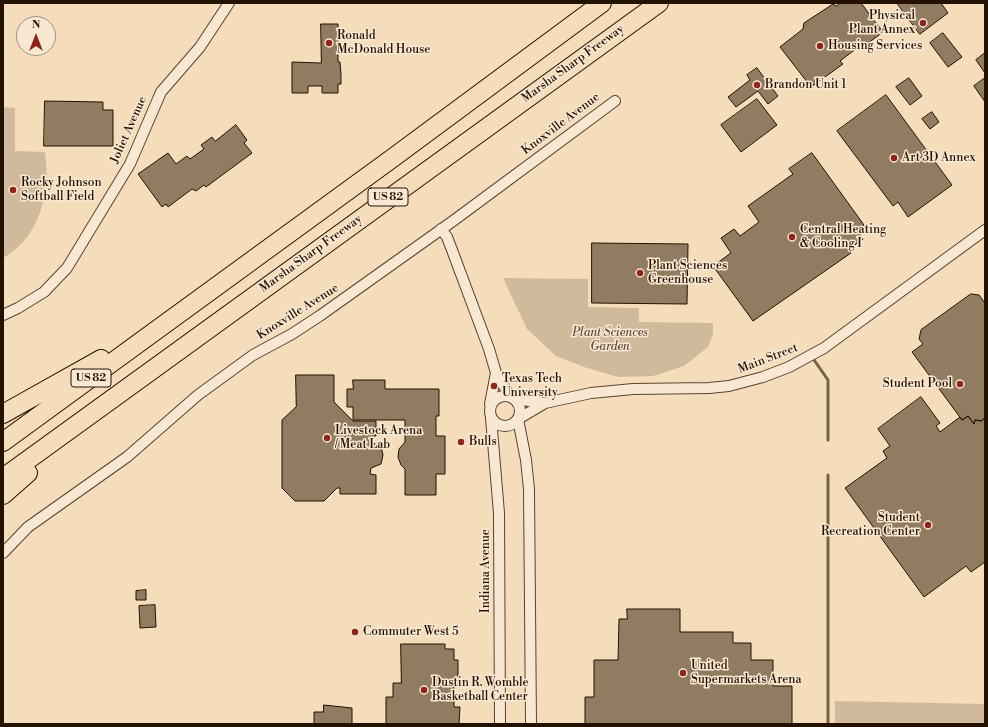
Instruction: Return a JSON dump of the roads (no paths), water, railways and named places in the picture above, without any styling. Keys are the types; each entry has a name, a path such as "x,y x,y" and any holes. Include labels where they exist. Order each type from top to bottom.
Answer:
{"highway":[{"name":"US 82","path":"3,442 602,3"},
{"name":"Marsha Sharp Freeway","path":"3,478 659,3"},
{"path":"3,414 178,315"},
{"path":"3,495 119,393"}],"street":[{"name":"Joliet Avenue","path":"3,315 18,308 44,292 66,268 130,164 161,92 200,47 229,3"},
{"name":"Knoxville Avenue","path":"3,553 28,527 127,457 198,395 252,356 292,334 321,315 615,101"},
{"path":"441,229 447,237 489,349 496,373 520,407 518,419 526,460 530,509 531,724"},
{"name":"Main Street","path":"518,419 545,404 591,393 612,390 682,389 730,386 763,377 789,367 824,348 985,230"},
{"path":"496,373 489,413 491,418 494,422 503,426 513,424 518,419"},
{"path":"490,405 500,396 512,397"},
{"name":"Main Street","path":"512,397 545,404"},
{"name":"Indiana Avenue","path":"491,418 499,513 500,724"}],"waterway":[{"path":"812,357 828,380 828,440"},
{"path":"828,475 828,724"}],"place":[{"name":"Physical Plant Annex","path":"923,23"},
{"name":"Ronald McDonald House","path":"329,43"},
{"name":"Housing Services","path":"820,46"},
{"name":"Brandon Unit 1","path":"757,85"},
{"name":"Art 3D Annex","path":"894,158"},
{"name":"Rocky Johnson Softball Field","path":"13,190"},
{"name":"Central Heating & Cooling I","path":"792,237"},
{"name":"Plant Sciences Greenhouse","path":"640,273"},
{"name":"Student Pool","path":"960,384"},
{"name":"Texas Tech University","path":"494,386"},
{"name":"Livestock Arena / Meat Lab","path":"327,438"},
{"name":"Bulls","path":"461,442"},
{"name":"Student Recreation Center","path":"928,525"},
{"name":"Commuter West 5","path":"355,632"},
{"name":"United Supermarkets Arena","path":"683,673"},
{"name":"Dustin R. Womble Basketball Center","path":"424,690"}],"park label":[{"name":"Plant Sciences Garden","path":"610,340"}]}
